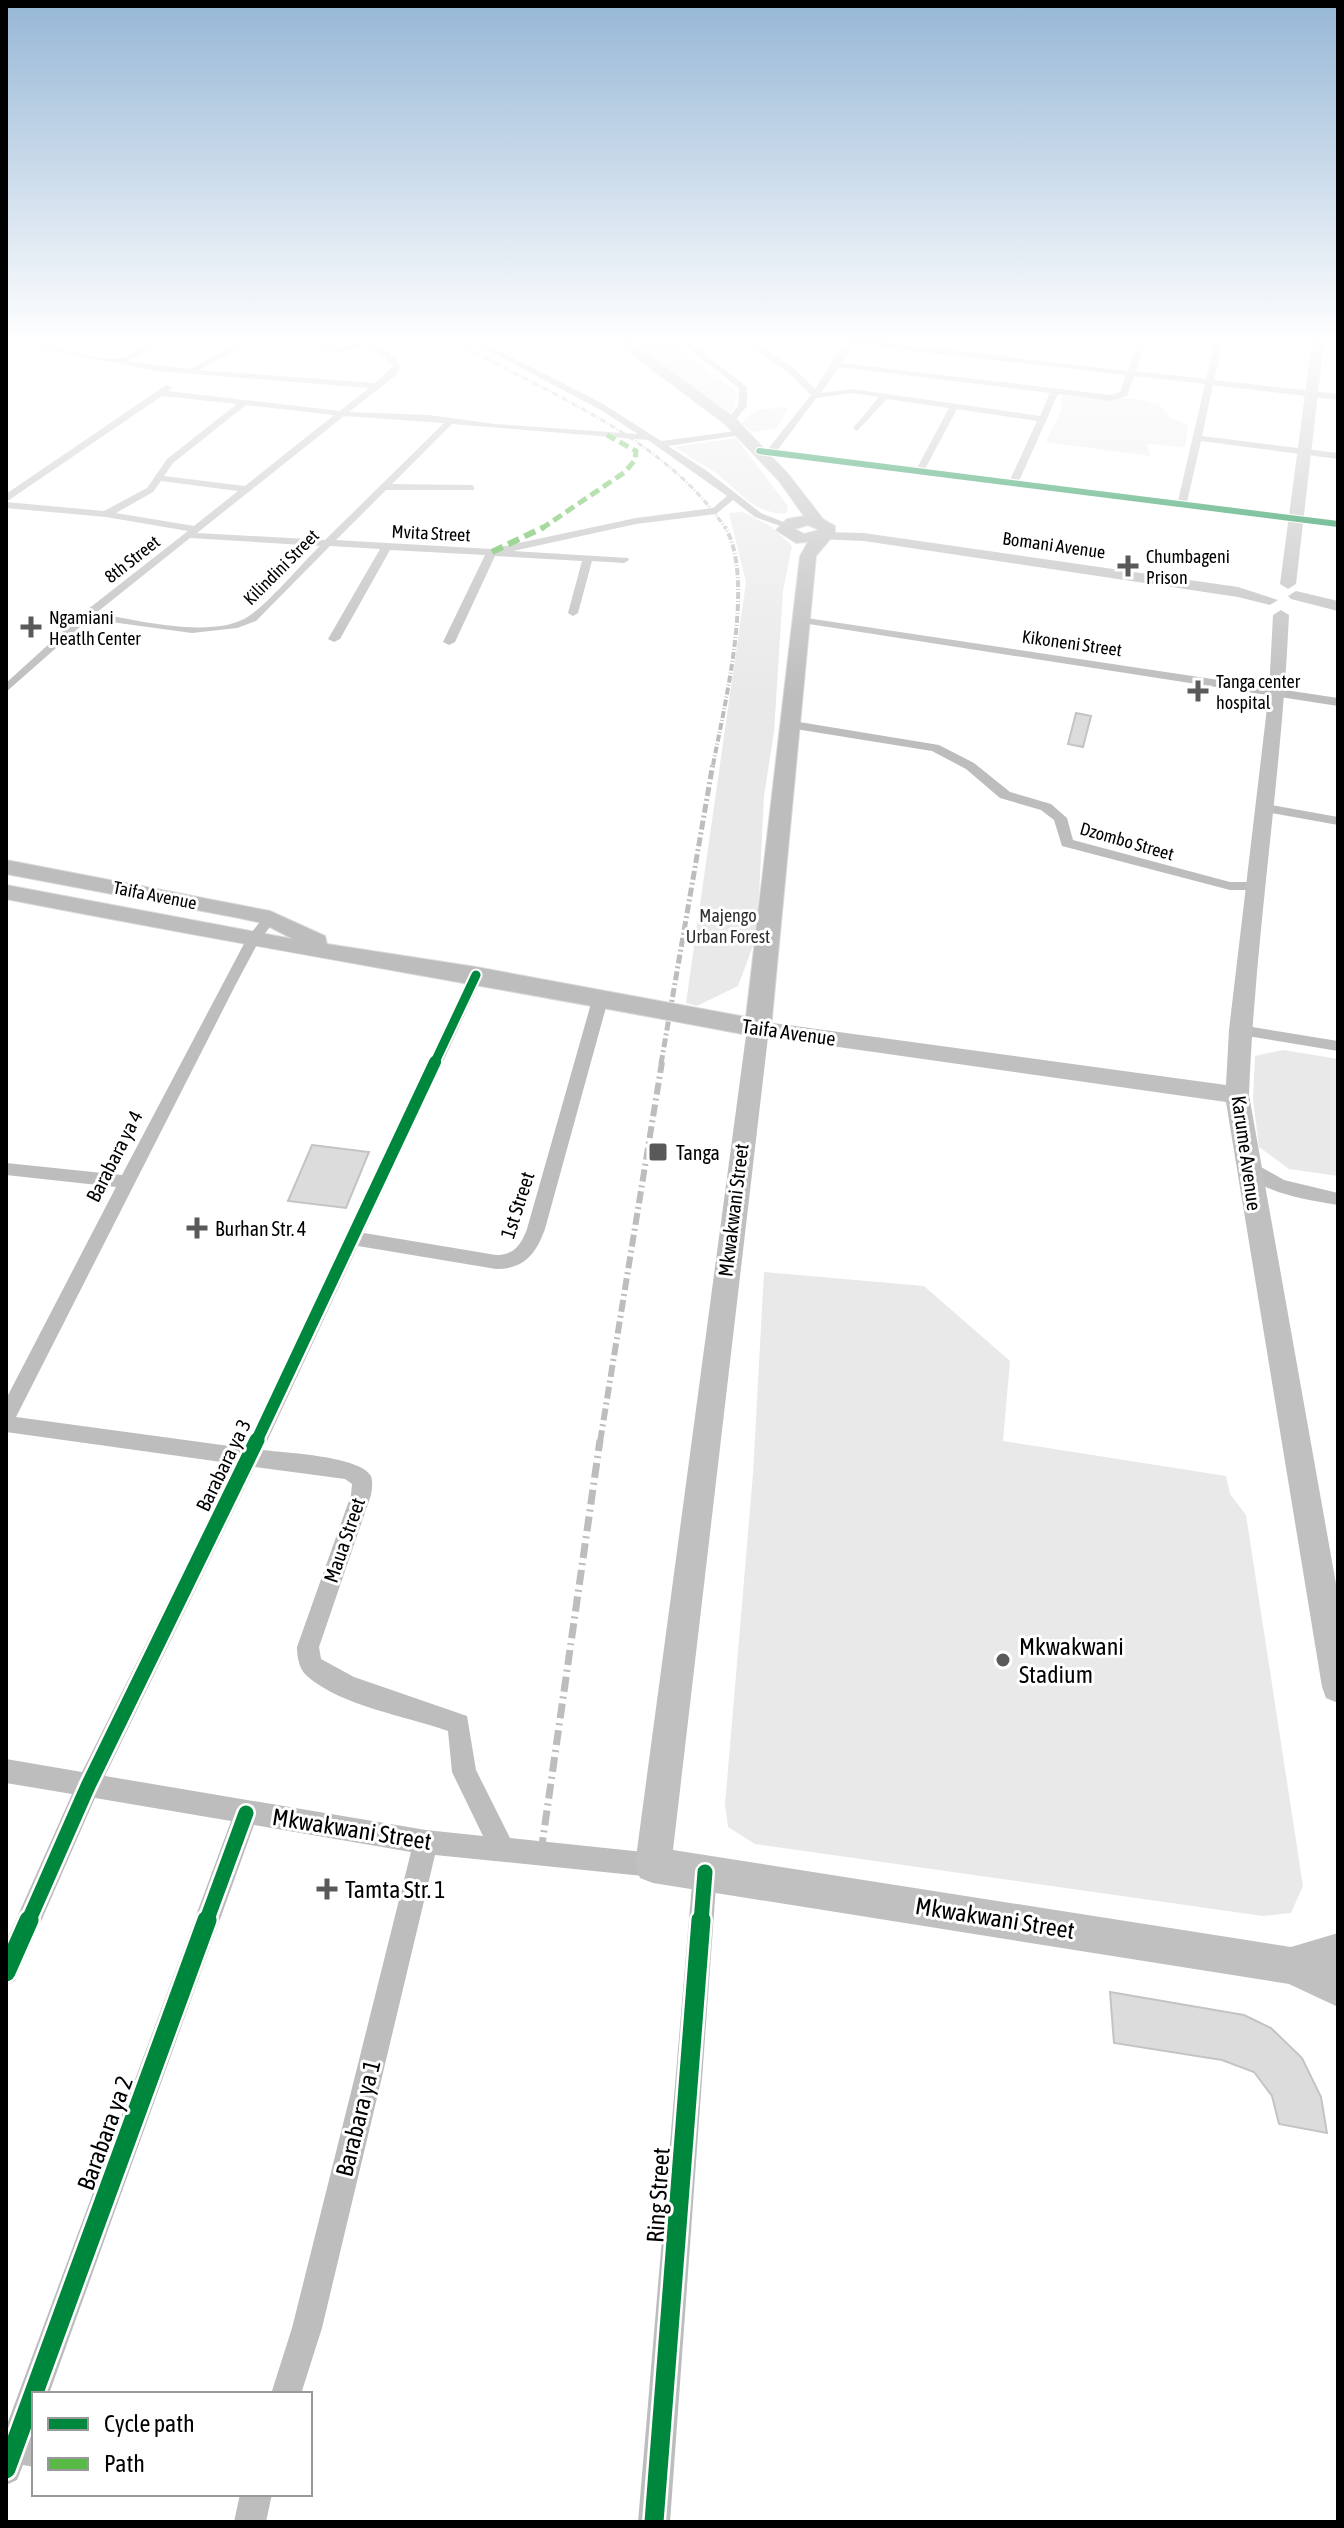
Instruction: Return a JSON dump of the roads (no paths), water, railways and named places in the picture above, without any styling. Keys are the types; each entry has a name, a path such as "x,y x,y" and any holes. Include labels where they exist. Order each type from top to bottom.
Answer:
{"main road":[{"path":"770,459 819,536"},
{"name":"Karume Avenue","path":"1305,459 1283,598 1266,808 1240,1030 1237,1095 1338,1687"},
{"path":"791,528 799,502"},
{"path":"791,528 819,536"},
{"path":"791,528 819,536"},
{"name":"Bomani Avenue","path":"819,536 864,537 1334,605"},
{"name":"Mkwakwani Street","path":"819,536 800,620 787,724 758,1028 653,1865 1291,1966 1338,1988"},
{"name":"Taifa Avenue","path":"6,867 270,918 344,954"},
{"path":"116,913 134,891"},
{"name":"Taifa Avenue","path":"6,892 253,940 476,975 758,1028 1237,1095"},
{"name":"Mkwakwani Street","path":"1291,1966 1338,1952"}],"street":[{"path":"6,498 64,459"},
{"path":"106,514 150,490 173,459"},
{"name":"8th Street","path":"6,689 87,615 285,459"},
{"name":"Kilindini Street","path":"87,615 186,628 237,626 252,619 412,459"},
{"path":"681,459 758,515 791,528"},
{"path":"829,459 1338,524"},
{"path":"921,469 926,459"},
{"path":"1014,481 1024,459"},
{"path":"1182,503 1191,459"},
{"path":"156,478 247,489"},
{"path":"384,487 471,488"},
{"path":"449,642 492,552 636,521 716,511 732,496"},
{"name":"Mvita Street","path":"6,505 106,514 192,532 386,547 624,560"},
{"path":"334,639 386,547"},
{"path":"573,613 588,558"},
{"name":"Kikoneni Street","path":"800,620 1338,702"},
{"name":"Dzombo Street","path":"787,724 935,748 970,766 1005,795 1046,807 1060,818 1067,843 1230,886 1257,886"},
{"path":"1266,808 1338,821"},
{"name":"Barabara ya 4","path":"6,1421 125,1182 253,940 270,918"},
{"name":"Barabara ya 3","path":"6,1972 88,1786 250,1456 476,975"},
{"name":"1st Street","path":"353,1238 496,1262 513,1261 524,1255 536,1229 600,1000"},
{"path":"1240,1030 1338,1046"},
{"path":"1247,1165 1279,1186 1338,1199"},
{"path":"6,1169 125,1182"},
{"name":"Maua Street","path":"6,1421 350,1471 362,1480 361,1495 308,1647 308,1661 316,1669 377,1697 459,1724 464,1772 502,1848"},
{"name":"Mkwakwani Street","path":"6,1771 426,1842 653,1865"},
{"name":"Barabara ya 2","path":"37,2392 246,1813"},
{"name":"Barabara ya 1","path":"287,2392 307,2328 426,1842"},
{"name":"Ring Street","path":"654,2522 705,1872"},
{"name":"Barabara ya 2","path":"15,2454 32,2407"},
{"path":"250,2522 256,2496"}],"railway":[{"path":"659,459 700,496 726,529"},
{"path":"713,765 730,678 738,609 734,549 726,529"},
{"path":"661,1064 713,763"},
{"path":"600,1442 662,1062"},
{"path":"541,1852 600,1440"}],"place":[{"name":"Chumbageni Prison","path":"1128,566"},
{"name":"Ngamiani Heatlh Center","path":"31,627"},
{"name":"Tanga center hospital","path":"1198,691"},
{"name":"Tanga","path":"658,1152"},
{"name":"Burhan Str. 4","path":"197,1228"},
{"name":"Mkwakwani Stadium","path":"1003,1660"},
{"name":"Tamta Str. 1","path":"327,1889"}],"park label":[{"name":"Majengo Urban Forest","path":"728,925"}]}
